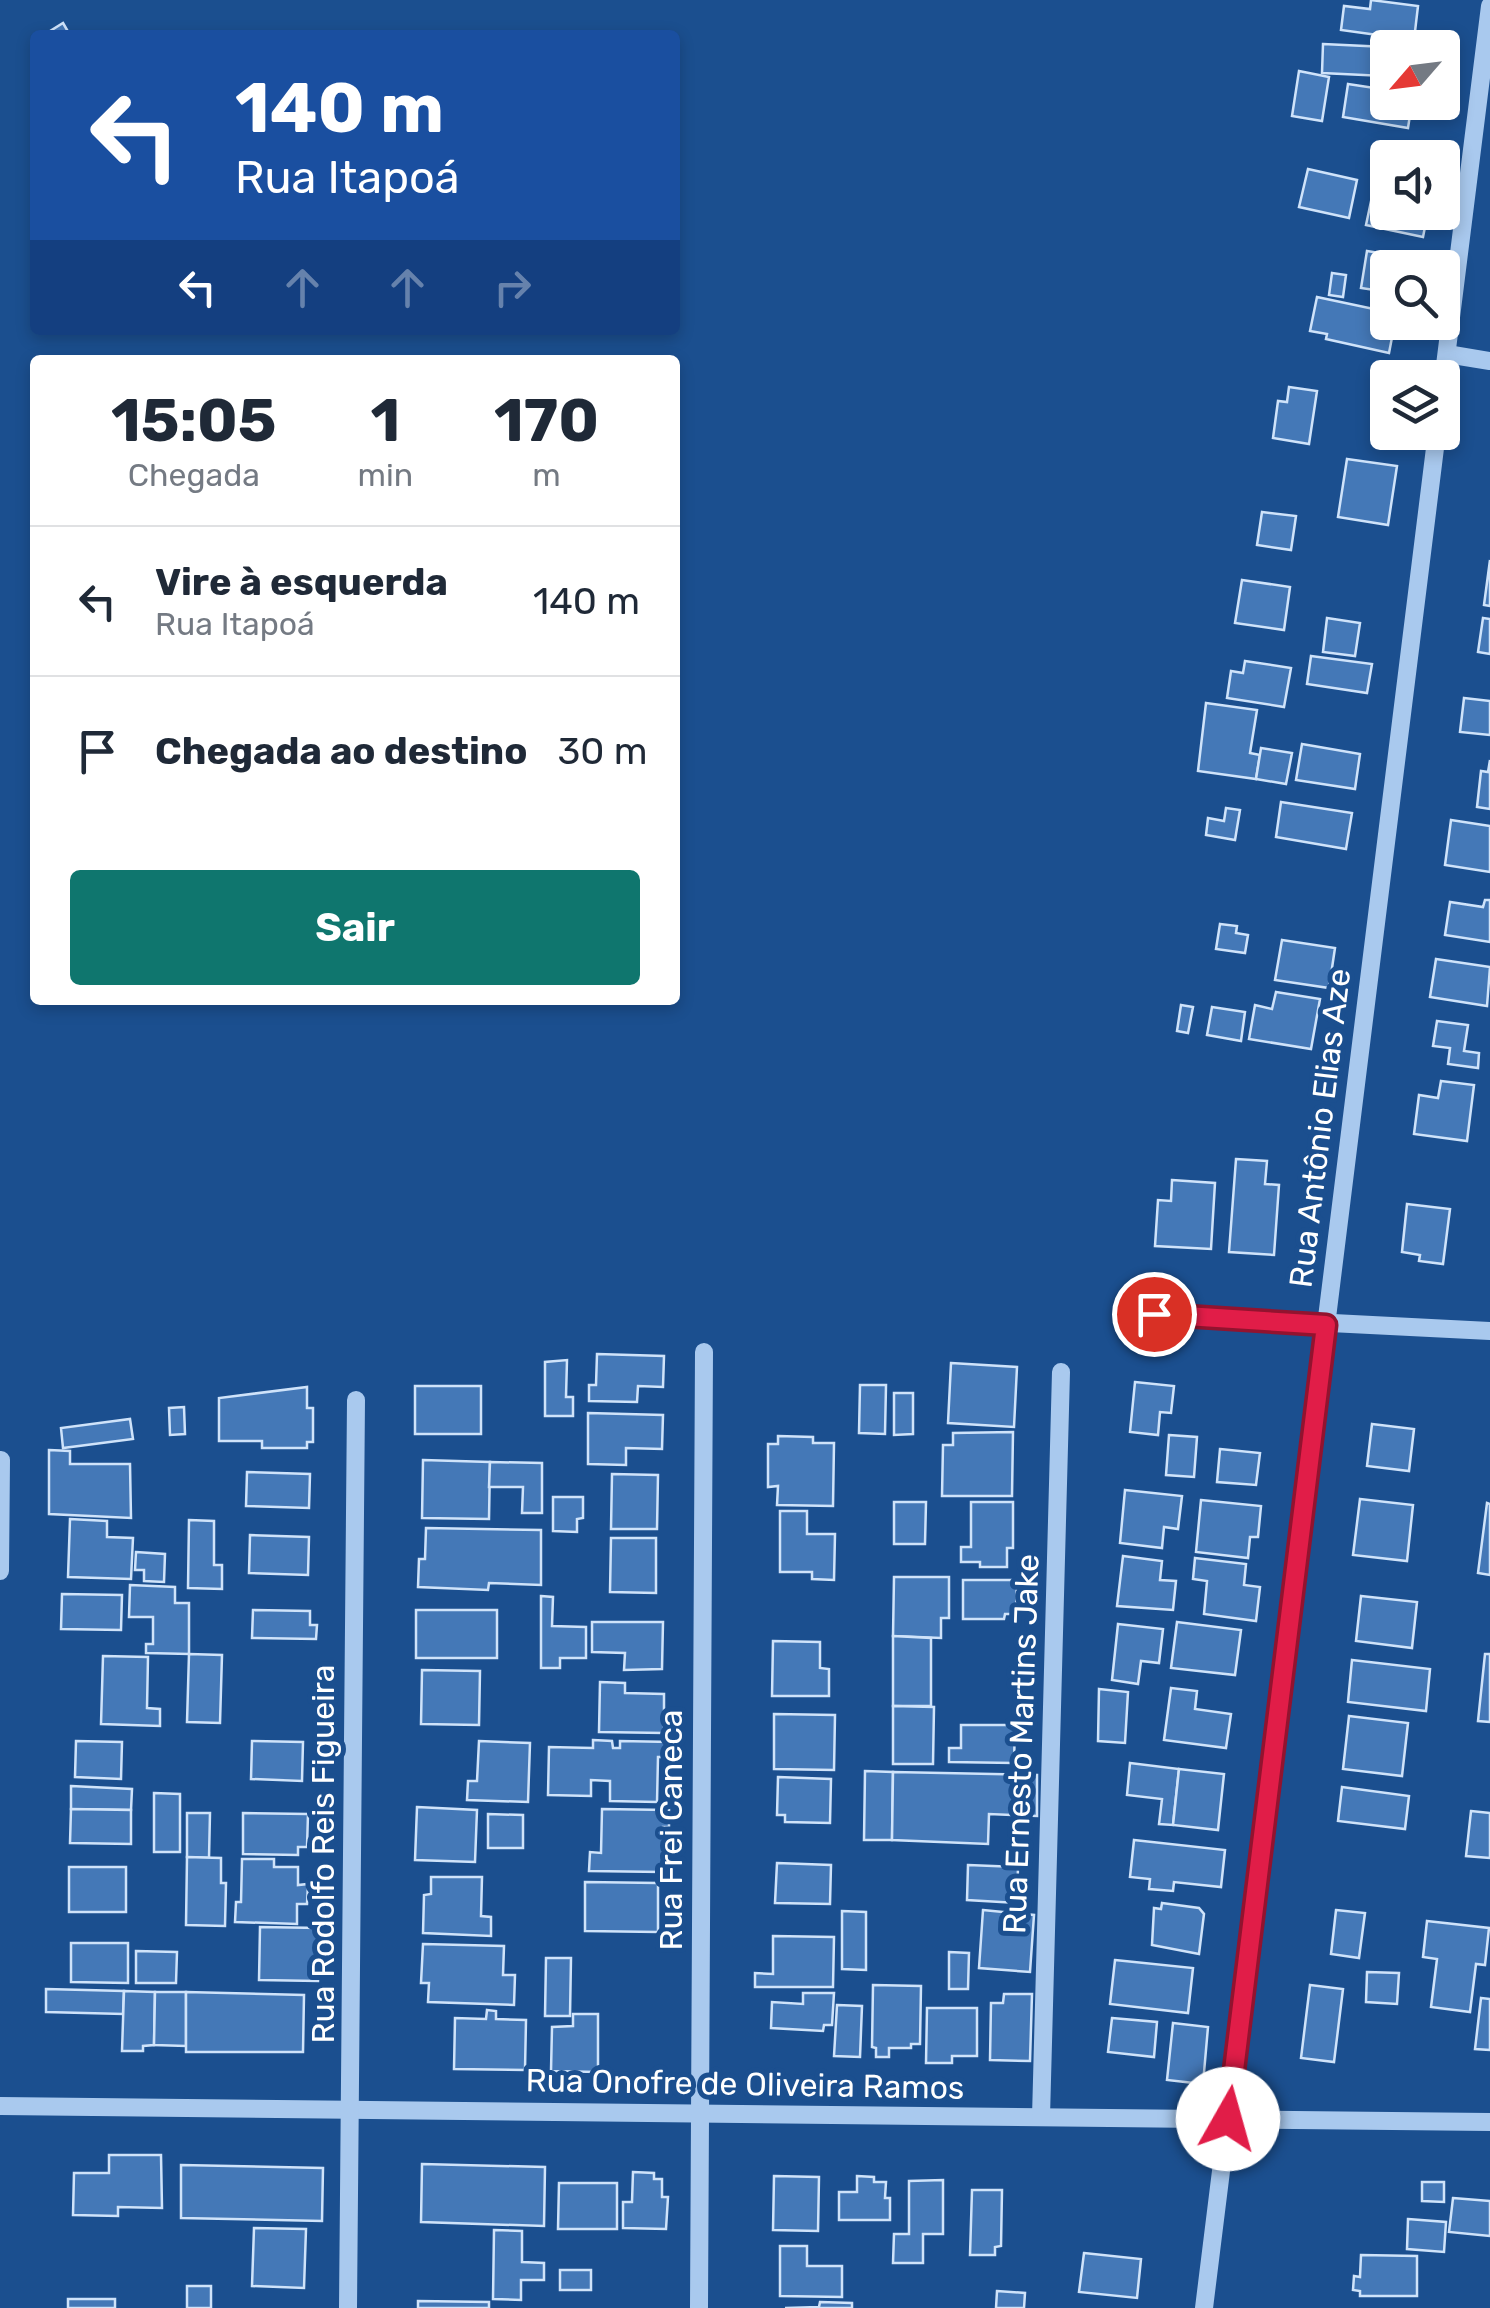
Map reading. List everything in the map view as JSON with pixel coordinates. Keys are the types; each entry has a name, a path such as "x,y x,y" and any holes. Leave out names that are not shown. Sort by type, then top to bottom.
{"street":[{"path":"1446,360 1490,6"},
{"path":"1447,354 1490,360"},
{"name":"Rua Antônio Elias Aze","path":"1204,2308 1435,450"},
{"path":"1154,1314 1490,1331"},
{"name":"Rua Frei Caneca","path":"698,2308 704,1352"},
{"name":"Rua Ernesto Martins Jake","path":"1041,2117 1061,1372"},
{"name":"Rua Rodolfo Reis Figueira","path":"348,2308 356,1400"},
{"path":"0,1570 1,1460"},
{"name":"Rua Onofre de Oliveira Ramos","path":"0,2106 1490,2122"}],"building":[{"path":"1371,0 1418,6 1415,30 1370,30 1370,34 1341,30 1344,6 1370,9"},
{"path":"1323,44 1370,46 1370,75 1322,73"},
{"path":"1299,71 1329,77 1322,121 1292,116"},
{"path":"1348,84 1370,87 1370,120 1409,120 1408,128 1343,117"},
{"path":"1308,169 1357,180 1349,218 1299,207"},
{"path":"1390,230 1424,230 1423,237"},
{"path":"1367,251 1370,251 1370,289 1361,288"},
{"path":"1332,273 1346,275 1343,297 1329,295"},
{"path":"1317,297 1370,308 1370,340 1392,340 1389,353 1326,339 1327,334 1310,331"},
{"path":"1289,387 1317,391 1309,444 1273,438 1278,401 1287,402"},
{"path":"1347,459 1397,466 1388,525 1338,517"},
{"path":"1262,512 1296,516 1291,550 1257,545"},
{"path":"1490,560 1490,606 1484,605"},
{"path":"1242,580 1290,587 1284,630 1235,623"},
{"path":"1327,618 1360,623 1355,656 1323,652"},
{"path":"1483,618 1490,619 1490,654 1478,652"},
{"path":"1311,656 1372,664 1367,693 1307,684"},
{"path":"1245,661 1291,668 1284,707 1227,698 1231,671 1243,673"},
{"path":"1464,698 1490,701 1490,735 1460,732"},
{"path":"1206,703 1257,710 1250,753 1260,755 1256,779 1198,771"},
{"path":"1302,744 1360,754 1355,789 1296,780"},
{"path":"1261,748 1292,753 1286,784 1256,779"},
{"path":"1490,760 1490,809 1477,807 1481,771 1488,772"},
{"path":"1281,802 1352,813 1346,849 1276,837"},
{"path":"1226,808 1240,810 1235,840 1206,835 1208,818 1224,821"},
{"path":"1451,820 1490,826 1490,872 1445,865"},
{"path":"1485,900 1490,900 1490,942 1445,935 1450,902 1483,907"},
{"path":"1220,924 1237,926 1236,933 1248,935 1245,953 1216,949"},
{"path":"1282,940 1335,948 1329,988 1275,980"},
{"path":"1436,959 1490,967 1487,1006 1430,997"},
{"path":"1276,992 1320,999 1311,1049 1249,1039 1255,1005 1272,1009"},
{"path":"1181,1005 1193,1007 1188,1033 1177,1031"},
{"path":"1212,1007 1245,1012 1241,1041 1207,1035"},
{"path":"1437,1021 1468,1025 1464,1051 1479,1053 1478,1068 1448,1064 1450,1048 1433,1046"},
{"path":"1441,1081 1474,1085 1467,1141 1414,1134 1419,1095 1438,1098"},
{"path":"1236,1159 1267,1161 1265,1184 1279,1185 1274,1255 1229,1252"},
{"path":"1172,1180 1215,1183 1211,1249 1155,1246 1158,1200 1171,1201"},
{"path":"1407,1204 1450,1209 1443,1264 1419,1261 1420,1255 1402,1252"},
{"path":"597,1354 664,1356 663,1387 638,1386 637,1402 589,1401 589,1385 596,1385"},
{"path":"567,1360 566,1397 573,1397 573,1416 545,1416 545,1362"},
{"path":"951,1363 1017,1367 1014,1427 948,1423"},
{"path":"1135,1382 1174,1386 1171,1413 1160,1412 1158,1435 1130,1432"},
{"path":"860,1385 886,1385 885,1434 859,1433"},
{"path":"415,1386 481,1386 481,1434 415,1434"},
{"path":"307,1387 307,1408 313,1408 313,1442 307,1442 307,1448 262,1448 262,1441 219,1441 219,1398"},
{"path":"894,1393 913,1393 913,1434 894,1435"},
{"path":"184,1407 185,1434 170,1435 169,1408"},
{"path":"588,1413 663,1415 662,1449 626,1448 626,1465 588,1464"},
{"path":"130,1419 133,1439 63,1448 61,1428"},
{"path":"1372,1424 1414,1429 1409,1471 1367,1466"},
{"path":"1013,1432 1012,1496 942,1496 943,1445 953,1445 953,1433"},
{"path":"1169,1435 1197,1437 1194,1477 1166,1475"},
{"path":"778,1436 813,1437 813,1443 834,1443 833,1506 777,1505 778,1486 768,1487 768,1444 778,1444"},
{"path":"1220,1449 1260,1453 1256,1485 1217,1482"},
{"path":"49,1450 70,1451 70,1464 130,1464 131,1518 49,1514"},
{"path":"423,1460 490,1462 489,1519 422,1518"},
{"path":"490,1462 542,1463 542,1513 522,1513 523,1487 489,1487"},
{"path":"247,1472 310,1474 309,1508 246,1506"},
{"path":"612,1474 658,1475 657,1529 611,1529"},
{"path":"1125,1490 1182,1496 1178,1529 1164,1527 1162,1548 1120,1543"},
{"path":"553,1497 583,1497 583,1518 577,1519 577,1532 553,1531"},
{"path":"1360,1499 1413,1505 1407,1561 1353,1555"},
{"path":"1201,1500 1261,1506 1258,1537 1250,1537 1248,1558 1196,1552"},
{"path":"894,1502 926,1502 925,1544 894,1544"},
{"path":"971,1502 1013,1502 1013,1548 1007,1548 1007,1567 961,1562 961,1547 971,1547"},
{"path":"1487,1503 1490,1504 1490,1575 1478,1573"},
{"path":"780,1511 807,1511 807,1534 835,1534 834,1580 812,1579 812,1572 780,1572"},
{"path":"70,1519 107,1521 107,1537 133,1538 131,1579 68,1577"},
{"path":"189,1520 214,1521 214,1565 222,1565 222,1589 188,1588"},
{"path":"426,1528 541,1530 541,1585 489,1583 488,1590 418,1587 419,1559 425,1559"},
{"path":"250,1535 309,1537 308,1575 249,1573"},
{"path":"611,1538 656,1538 656,1593 610,1592"},
{"path":"136,1552 165,1554 164,1582 144,1581 144,1570 135,1570"},
{"path":"1123,1556 1162,1561 1160,1580 1176,1581 1173,1610 1117,1606"},
{"path":"1195,1558 1246,1564 1244,1585 1260,1587 1256,1621 1204,1614 1207,1581 1193,1579"},
{"path":"894,1577 949,1577 949,1618 941,1618 941,1638 893,1636"},
{"path":"963,1580 1017,1580 1016,1614 1005,1614 1004,1619 963,1619"},
{"path":"130,1585 175,1587 175,1603 189,1603 189,1654 146,1653 146,1644 153,1644 153,1617 129,1617"},
{"path":"62,1594 122,1595 121,1630 61,1629"},
{"path":"541,1596 553,1597 552,1626 586,1627 586,1658 560,1658 560,1668 541,1668"},
{"path":"1361,1596 1417,1602 1412,1648 1356,1641"},
{"path":"253,1610 310,1611 310,1625 317,1625 316,1639 252,1638"},
{"path":"416,1610 497,1610 497,1658 416,1658"},
{"path":"592,1622 663,1622 662,1669 624,1670 625,1653 592,1652"},
{"path":"1177,1622 1241,1630 1235,1675 1171,1668"},
{"path":"1118,1624 1163,1629 1159,1663 1141,1661 1138,1684 1112,1680"},
{"path":"893,1636 931,1638 931,1706 893,1706"},
{"path":"773,1641 820,1642 820,1668 829,1669 829,1696 772,1696"},
{"path":"189,1654 222,1655 220,1723 187,1722"},
{"path":"1485,1654 1490,1654 1490,1722 1478,1721"},
{"path":"103,1656 148,1657 147,1708 160,1709 160,1726 101,1724"},
{"path":"1352,1660 1430,1669 1426,1711 1348,1702"},
{"path":"422,1670 480,1671 479,1725 421,1724"},
{"path":"600,1682 625,1683 625,1693 664,1694 664,1733 599,1732"},
{"path":"1171,1688 1197,1691 1195,1709 1231,1714 1226,1748 1164,1740"},
{"path":"1099,1689 1128,1692 1125,1743 1098,1741"},
{"path":"893,1706 934,1707 933,1764 893,1764"},
{"path":"774,1714 835,1715 834,1770 774,1769"},
{"path":"1349,1716 1408,1723 1402,1776 1343,1769"},
{"path":"961,1725 1015,1725 1014,1763 949,1762 949,1748 961,1748"},
{"path":"593,1740 612,1741 613,1748 620,1748 620,1741 672,1742 672,1757 658,1757 657,1802 610,1801 610,1781 591,1780 591,1796 548,1795 549,1747 593,1748"},
{"path":"76,1741 122,1742 121,1779 75,1777"},
{"path":"252,1741 303,1742 302,1781 251,1779"},
{"path":"479,1741 530,1743 528,1802 467,1800 468,1781 477,1781"},
{"path":"1130,1763 1179,1769 1173,1825 1159,1824 1162,1799 1127,1795"},
{"path":"1179,1769 1224,1774 1218,1830 1173,1825"},
{"path":"865,1771 893,1772 892,1840 864,1840"},
{"path":"893,1772 1037,1775 1037,1816 989,1814 988,1844 892,1840"},
{"path":"778,1777 831,1779 830,1823 785,1822 785,1815 777,1815"},
{"path":"71,1786 132,1789 131,1810 71,1809"},
{"path":"1342,1787 1409,1796 1405,1829 1338,1821"},
{"path":"154,1793 180,1794 180,1852 154,1852"},
{"path":"417,1807 477,1810 475,1862 415,1860"},
{"path":"71,1809 131,1810 131,1844 70,1843"},
{"path":"602,1809 669,1810 669,1827 663,1827 662,1872 589,1871 590,1852 601,1853"},
{"path":"1471,1811 1490,1813 1490,1858 1466,1856"},
{"path":"187,1813 210,1813 209,1858 187,1857"},
{"path":"243,1813 308,1814 307,1847 298,1847 298,1855 243,1854"},
{"path":"488,1814 523,1815 523,1848 488,1848"},
{"path":"1134,1840 1225,1850 1221,1887 1174,1882 1173,1891 1149,1889 1150,1879 1130,1877"},
{"path":"187,1857 221,1858 221,1883 226,1883 225,1926 186,1925"},
{"path":"242,1859 274,1859 274,1867 298,1867 298,1885 308,1884 307,1904 297,1904 297,1924 235,1922 236,1902 241,1902"},
{"path":"777,1863 831,1865 830,1904 775,1903"},
{"path":"968,1865 1018,1867 1017,1903 967,1900"},
{"path":"69,1867 126,1867 126,1912 69,1912"},
{"path":"431,1877 482,1877 481,1916 491,1917 491,1936 423,1933 424,1895 431,1894"},
{"path":"585,1882 658,1883 658,1932 585,1931"},
{"path":"1162,1903 1199,1908 1204,1914 1199,1954 1152,1945 1154,1908 1161,1909"},
{"path":"983,1910 1034,1915 1030,1972 979,1968"},
{"path":"1336,1910 1365,1913 1359,1958 1331,1954"},
{"path":"842,1911 866,1912 866,1970 842,1969"},
{"path":"1427,1921 1489,1928 1485,1965 1476,1964 1470,2012 1431,2007 1437,1959 1423,1957"},
{"path":"260,1927 320,1928 318,1981 259,1980"},
{"path":"773,1936 834,1937 833,1987 755,1987 755,1973 773,1974"},
{"path":"71,1943 128,1943 128,1983 71,1982"},
{"path":"423,1944 504,1946 503,1975 515,1975 514,2005 428,2002 429,1983 421,1983"},
{"path":"136,1951 177,1952 176,1983 136,1983"},
{"path":"949,1952 969,1953 968,1989 949,1989"},
{"path":"546,1958 571,1958 570,2016 545,2016"},
{"path":"1115,1960 1193,1968 1188,2013 1110,2004"},
{"path":"1367,1972 1399,1973 1397,2004 1366,2002"},
{"path":"873,1985 921,1986 920,2044 889,2048 889,2057 876,2057 876,2048 872,2047"},
{"path":"1310,1985 1343,1989 1334,2062 1301,2058"},
{"path":"46,1989 124,1991 123,2014 46,2012"},
{"path":"124,1991 155,1992 154,2045 143,2046 143,2051 122,2051"},
{"path":"155,1992 186,1992 186,2046 154,2045"},
{"path":"186,1992 304,1995 303,2052 186,2052"},
{"path":"803,1993 834,1993 832,2025 824,2025 823,2031 771,2028 772,2002 803,2004"},
{"path":"1004,1994 1032,1994 1030,2061 990,2060 991,2003 1003,2003"},
{"path":"1481,1998 1490,1999 1490,2050 1475,2049"},
{"path":"837,2005 862,2006 860,2057 834,2056"},
{"path":"927,2008 977,2008 977,2056 952,2056 952,2063 926,2063"},
{"path":"487,2010 496,2011 496,2019 526,2020 525,2070 454,2069 455,2018 486,2019"},
{"path":"573,2014 598,2014 598,2072 551,2071 552,2027 573,2026"},
{"path":"1112,2018 1157,2022 1154,2057 1108,2052"},
{"path":"1173,2023 1208,2027 1203,2084 1167,2080"},
{"path":"109,2155 161,2155 162,2208 118,2207 118,2216 73,2215 74,2173 109,2173"},
{"path":"422,2164 545,2167 544,2226 421,2222"},
{"path":"181,2165 323,2168 322,2221 181,2218"},
{"path":"633,2172 654,2173 654,2179 662,2179 662,2197 668,2197 666,2229 623,2228 623,2202 632,2202"},
{"path":"774,2176 819,2177 818,2231 773,2230"},
{"path":"857,2176 886,2182 890,2220 839,2220 839,2192 857,2192"},
{"path":"943,2180 943,2234 923,2234 923,2263 893,2263 894,2234 909,2234 909,2181"},
{"path":"1422,2182 1444,2182 1444,2202 1422,2201"},
{"path":"559,2183 617,2183 617,2229 558,2229"},
{"path":"972,2190 1002,2190 1001,2246 995,2247 995,2255 970,2255"},
{"path":"1453,2198 1490,2201 1490,2236 1449,2232"},
{"path":"1408,2219 1446,2222 1444,2252 1407,2249"},
{"path":"254,2228 306,2229 304,2288 252,2286"},
{"path":"494,2230 522,2231 522,2262 544,2263 544,2280 521,2280 521,2300 493,2299"},
{"path":"780,2246 807,2246 807,2266 842,2266 842,2297 780,2296"},
{"path":"1084,2253 1141,2259 1137,2298 1079,2292"},
{"path":"1361,2255 1417,2256 1417,2296 1360,2296 1360,2291 1353,2290 1354,2276 1360,2277"},
{"path":"560,2270 591,2270 591,2290 560,2290"},
{"path":"187,2286 211,2286 211,2308 187,2308"},
{"path":"997,2291 1025,2293 1024,2308 996,2308"},
{"path":"68,2299 115,2299 115,2308 68,2308"},
{"path":"418,2301 489,2302 489,2308 418,2308"},
{"path":"820,2302 852,2303 852,2308 785,2308 819,2307"}],"route":[{"path":"1154,1314 1326,1325 1228,2119"}]}
